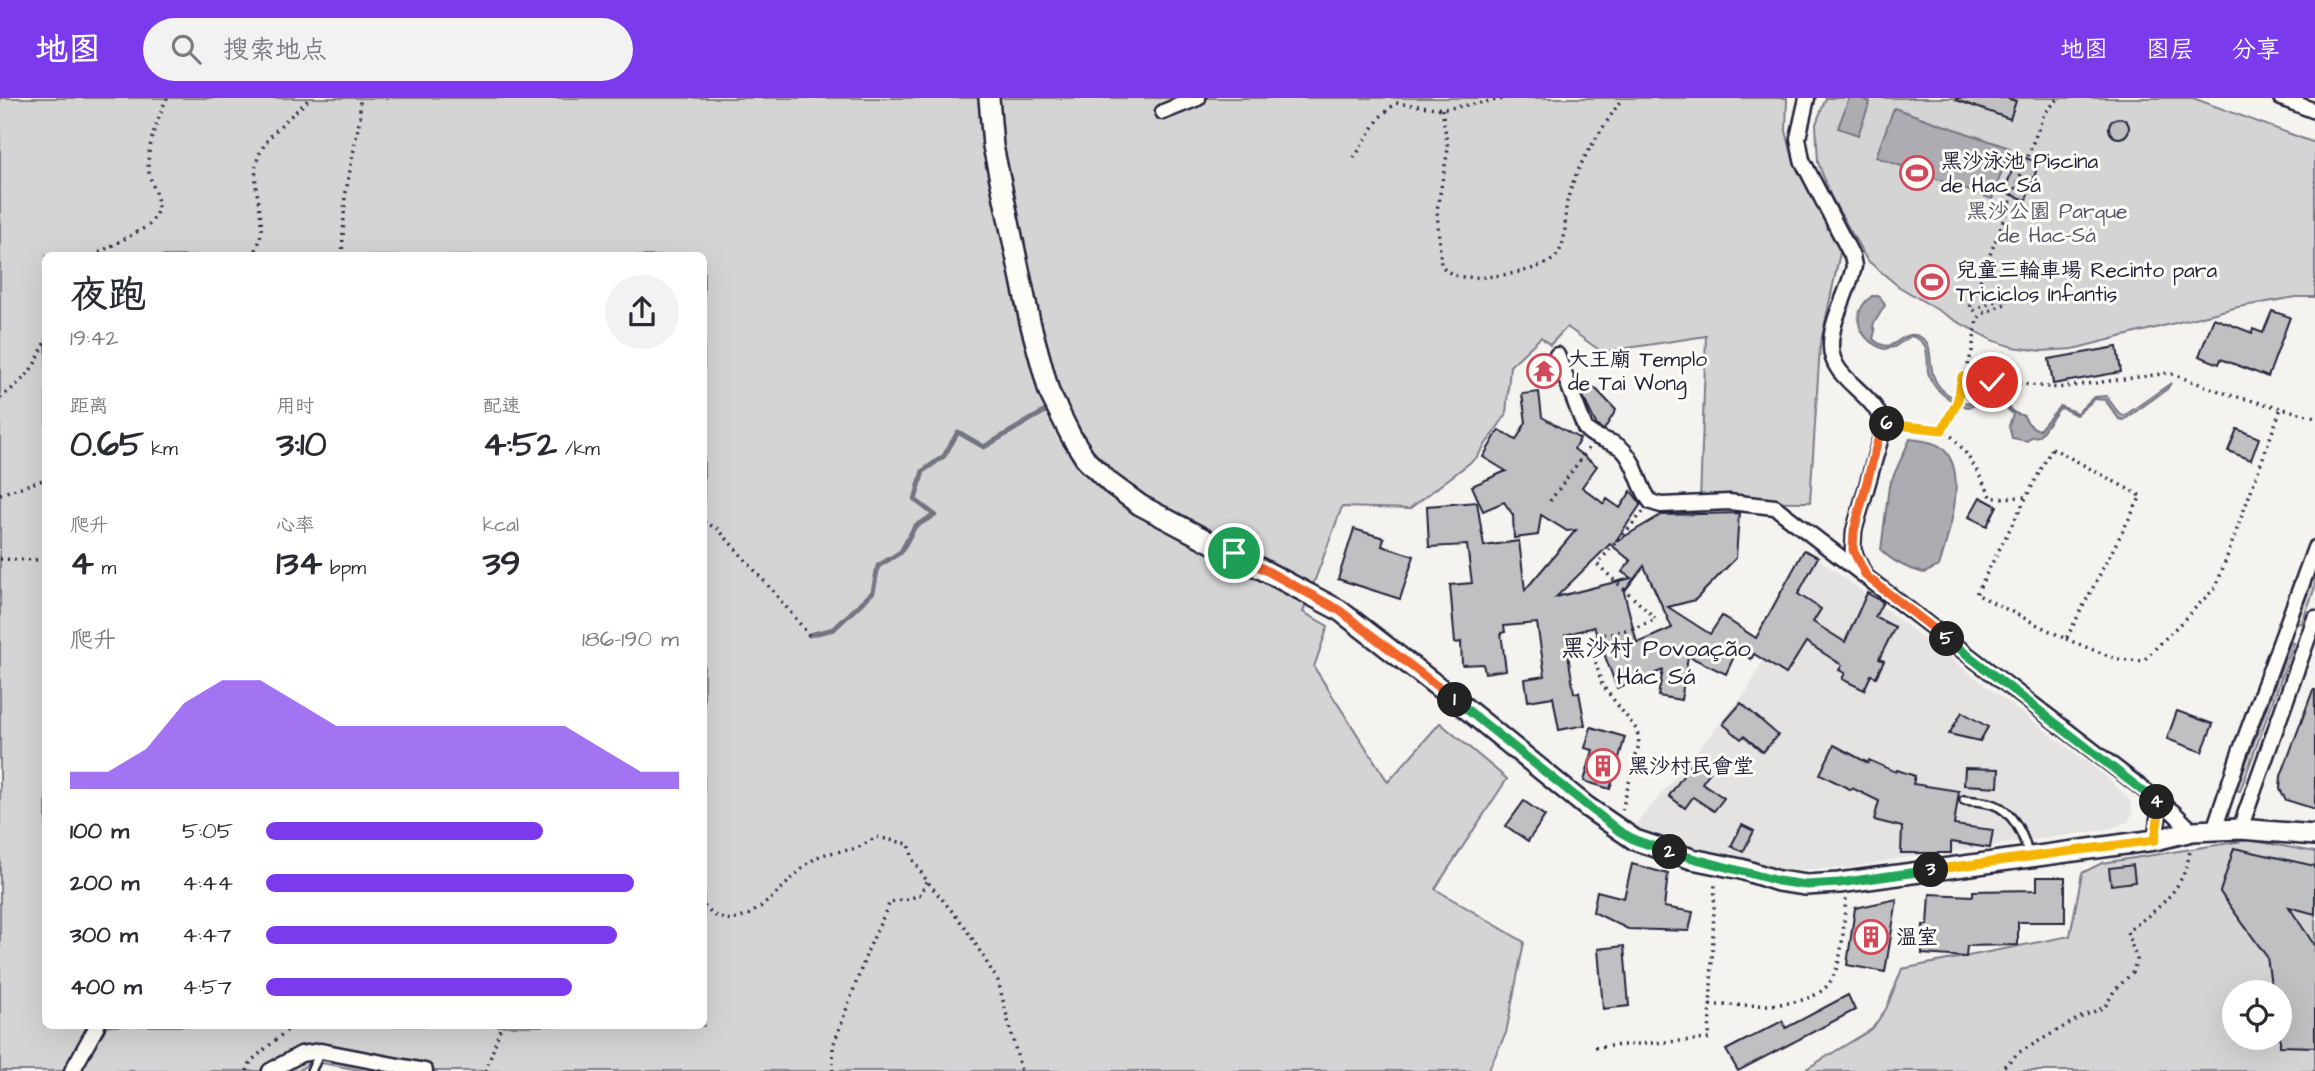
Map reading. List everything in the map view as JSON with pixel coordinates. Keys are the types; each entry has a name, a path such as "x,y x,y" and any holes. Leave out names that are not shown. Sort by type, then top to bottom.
{"main road":[{"path":"989,98 993,146 1042,369 1059,415 1087,461 1110,483 1140,505 1339,610 1619,831 1655,848 1778,881 1797,883 1847,881 2028,858 2155,840 2202,830 2239,829 2315,835"}],"street":[{"path":"1163,111 1198,98"},
{"path":"1807,98 1798,138 1801,160 1852,256 1854,266 1833,329 1833,359 1840,372 1879,413 1882,425 1854,531 1853,550 1866,576"},
{"path":"2281,98 2315,111"},
{"path":"1557,355 1585,428 1596,438 1622,449 1632,462 1641,487 1651,502 1661,505 1749,503 1775,507 2157,800 2202,830 2239,755 2315,548"},
{"path":"2239,829 2311,639 2315,618"},
{"path":"2281,640 2294,637 2311,639"},
{"path":"2155,840 2159,812 2157,800"},
{"path":"72,1071 95,1029"},
{"path":"270,1071 300,1054 321,1051 425,1071"}],"lane":[{"path":"1964,800 1992,804 2009,816 2026,843 2028,858"},
{"path":"311,1071 321,1051"}],"path":[{"path":"100,252 148,226 154,219 159,201 151,184 148,164 151,141 167,98"},
{"path":"256,252 260,245 261,208 255,172 259,156 268,140 310,98"},
{"path":"342,252 345,197 360,117 360,98"},
{"path":"1413,98 1413,104"},
{"path":"1354,158 1372,128 1387,109 1396,103 1442,109 1509,98"},
{"path":"1442,109 1448,149 1437,210 1441,265 1446,271 1462,277 1487,276 1537,267 1555,258 1566,236 1567,199 1572,187 1587,156 1622,98"},
{"path":"1942,430 1957,402 1962,377 1972,351 1978,317 2008,301 2003,298 1974,310 1970,307 2044,114 2059,98"},
{"path":"0,398 22,381 38,361 42,350"},
{"path":"1962,377 2057,388 2169,373 2230,396 2315,417"},
{"path":"2066,639 2141,496 2052,448 1976,594 2066,639 2116,659 2143,661 2216,587 2281,408"},
{"path":"1882,425 1910,425 1942,430 1952,438 1974,466 1992,498 2026,498"},
{"path":"1549,501 1596,438"},
{"path":"0,494 42,479"},
{"path":"1622,813 1639,744 1637,730 1602,685 1589,638 1635,628 1656,619 1597,565 1651,502"},
{"path":"707,524 718,529 809,635"},
{"path":"0,559 35,560 42,557"},
{"path":"1999,1071 2018,1053 2079,1018 2105,1007 2114,991 2132,973 2137,960 2127,932 2177,890 2188,866 2190,849 2202,830"},
{"path":"707,910 713,917 728,922 745,918 817,856 856,848 877,837 909,844 913,860 965,927 998,982 1021,1071"},
{"path":"1595,1046 1709,1039 1716,864"},
{"path":"833,1071 833,1046 868,950 890,901 909,900 921,894 927,881"},
{"path":"1710,1005 1798,1002 1821,992 1831,981 1837,966 1847,881"},
{"path":"247,1071 251,1060 288,1029"},
{"path":"486,1071 500,1029"}],"shaded area":[{"path":"1849,98 1870,102 1858,135 1838,128"},
{"path":"1894,108 2010,148 1992,199 1876,157"},
{"path":"1872,296 1879,296 1885,305 1873,325 1873,339 1887,346 1908,335 1922,338 1927,343 1932,372 1940,388 1966,403 1996,398 2015,413 2024,416 2030,425 2039,430 2060,406 2077,413 2094,397 2106,396 2124,416 2171,383 2167,389 2124,420 2119,419 2105,400 2095,399 2076,415 2059,409 2039,436 2031,437 2027,441 2012,438 2009,426 2013,414 2001,404 1987,402 1968,407 1949,399 1938,390 1930,379 1927,351 1920,340 1911,336 1894,347 1884,349 1868,339 1860,326 1859,318 1860,311"},
{"path":"1910,439 1942,448 1950,458 1955,472 1954,505 1943,554 1939,566 1924,573 1901,564 1881,550 1889,486"},
{"path":"1814,555 2108,778 2130,801 2133,813 2128,822 2105,830 1855,867 1798,870 1763,867 1692,848 1634,826 1748,690"}],"green space":[{"path":"0,98 1787,98 1786,131 1793,159 1841,248 1820,346 1810,502 1700,501 1706,336 1602,352 1567,327 1550,345 1541,337 1510,366 1506,415 1476,458 1409,509 1342,507 1303,612 1328,626 1314,667 1388,782 1440,723 1507,779 1435,889 1524,942 1506,1033 1488,1071 365,1071 311,1061 299,1071 0,1071"},
{"name":"黑沙公園 Parque de Hac-Sá","path":"1826,98 2193,98 2315,143 2315,297 2296,297 2238,307 2073,349 2042,351 2013,347 1992,340 1898,286 1867,260 1831,197 1818,162 1816,124"},
{"path":"2315,573 2315,587 2302,623 2296,624"},
{"path":"2291,642 2294,643 2240,791 2236,790"},
{"path":"2249,840 2315,852 2315,1071 1803,1071 1872,1029 1886,1009 1902,969 2070,936 2082,873 2102,863"}],"building":[{"path":"2006,98 2016,101 2010,119 1956,100"},
{"path":"2115,118 2123,118 2129,128 2123,138 2115,138 2109,132 2109,124"},
{"path":"2018,155 2039,163 2026,200 2004,192"},
{"path":"2272,311 2290,317 2268,377 2221,359 2219,364 2199,356 2214,318 2252,333 2253,329 2263,333"},
{"path":"2117,347 2121,372 2053,384 2049,359"},
{"path":"1548,353 1554,375 1536,380 1528,358"},
{"path":"1595,388 1616,410 1604,430 1597,426 1583,397"},
{"path":"1539,392 1542,417 1580,439 1574,449 1597,466 1582,487 1604,504 1607,499 1620,508 1631,491 1641,504 1615,542 1661,515 1739,513 1736,558 1695,600 1668,607 1710,634 1722,616 1756,638 1804,550 1818,557 1798,594 1821,609 1813,622 1845,642 1867,593 1883,602 1875,617 1895,627 1879,659 1884,661 1876,677 1871,675 1864,690 1842,679 1845,673 1839,670 1842,665 1806,642 1786,674 1754,654 1751,659 1737,650 1726,674 1688,656 1681,700 1658,696 1663,670 1617,688 1594,627 1565,635 1574,693 1579,692 1585,725 1559,730 1553,697 1528,701 1525,679 1545,676 1537,623 1504,626 1505,632 1501,633 1506,670 1485,673 1483,664 1462,665 1461,642 1455,643 1450,585 1472,583 1467,545 1429,547 1427,506 1477,502 1484,546 1519,541 1525,590 1576,530 1567,531 1541,515 1538,535 1514,538 1513,515 1504,502 1483,511 1472,486 1506,471 1483,457 1499,430 1516,440 1526,422 1522,394","holes":["1610,544 1631,561 1622,572 1631,578 1556,597","1644,566 1672,628 1637,643 1624,592"]},
{"path":"2237,429 2259,438 2251,460 2228,451"},
{"path":"1980,497 1997,506 1987,526 1969,517"},
{"path":"1354,529 1384,538 1382,546 1414,556 1400,599 1338,579"},
{"path":"2313,690 2315,809 2286,800 2280,789 2281,776"},
{"path":"1741,703 1778,735 1763,752 1744,736 1741,739 1723,724"},
{"path":"2177,711 2213,724 2202,752 2167,739"},
{"path":"1962,712 1988,727 1980,741 1949,734"},
{"name":"黑沙村民會堂","path":"1591,727 1625,737 1610,789 1584,781 1593,750 1585,748"},
{"path":"1834,745 1868,763 1869,760 1896,772 1897,770 1915,776 1913,784 1959,791 1954,825 1993,830 1990,848 1951,842 1951,853 1901,853 1902,827 1874,820 1879,801 1820,774"},
{"path":"1694,760 1710,772 1702,783 1724,798 1714,811 1693,797 1685,808 1669,796"},
{"path":"1965,768 1999,769 1998,787 1964,785"},
{"path":"1524,801 1545,816 1528,841 1506,826"},
{"path":"1742,825 1754,831 1743,852 1731,846"},
{"path":"2234,848 2315,866 2315,914 2289,907 2315,946 2315,1047 2292,1046 2292,980 2270,980 2267,957 2220,892"},
{"path":"1632,864 1668,874 1664,907 1693,912 1689,931 1628,929 1593,912 1597,891 1624,898"},
{"path":"2133,865 2135,882 2111,885 2109,868"},
{"path":"2037,877 2065,877 2065,922 2018,922 2018,945 1967,946 1966,957 1922,954 1923,925 1928,925 1930,894 1973,896 1973,891 2037,890"},
{"name":"溫室","path":"1897,899 1885,972 1847,965 1855,908"},
{"path":"1624,946 1629,1006 1603,1009 1598,949"},
{"path":"1848,995 1855,1010 1738,1071 1726,1050 1782,1021 1786,1028"}],"waterway":[{"path":"809,635 834,629 873,592 878,566 901,552 915,526 935,515 915,500 923,471 944,456 958,432 984,447 1052,407"}],"place":[{"name":"黑沙泳池 Piscina de Hac Sá","path":"1917,173"},
{"name":"兒童三輪車場 Recinto para Triciclos Infantis","path":"1932,282"},
{"name":"大王廟 Templo de Tai Wong","path":"1544,371"},
{"name":"黑沙村民會堂","path":"1603,766"},
{"name":"溫室","path":"1871,937"}],"district":[{"name":"黑沙村 Povoação Hác Sá","path":"1656,663"}],"route":[{"path":"1234,553 1339,610 1605,821 1635,840 1655,848 1778,881 1806,885 1839,883 2155,840 2159,812 2157,800 1866,576 1853,550 1854,531 1882,425 1910,425 1942,430 1957,403 1962,377 1992,382"}]}
